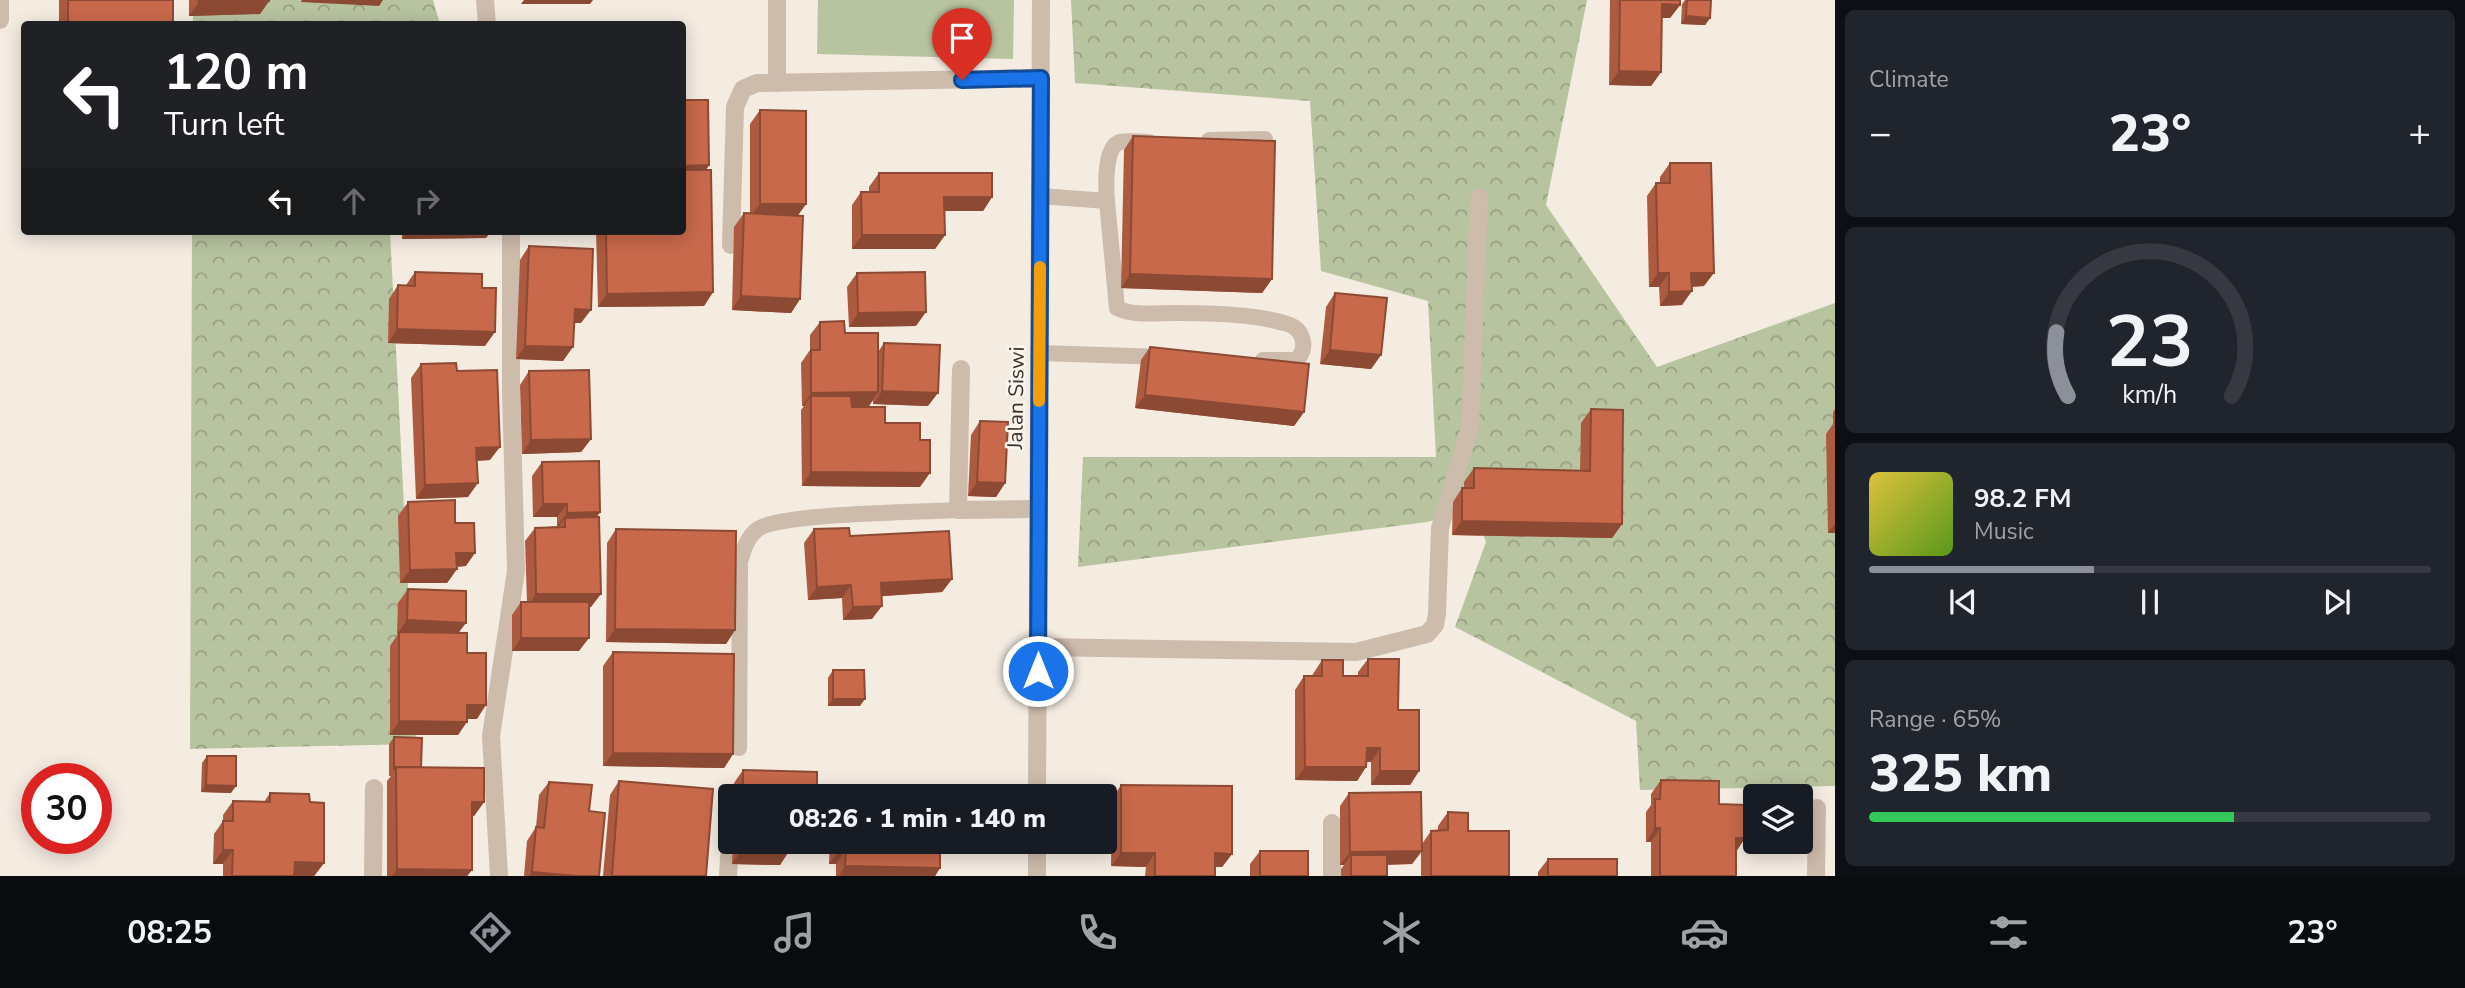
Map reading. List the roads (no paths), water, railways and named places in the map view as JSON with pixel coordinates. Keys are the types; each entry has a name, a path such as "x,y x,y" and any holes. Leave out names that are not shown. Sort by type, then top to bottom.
{"street":[{"path":"0,0 0,20"},
{"path":"485,0 487,21"},
{"path":"777,83 778,0"},
{"name":"Jalan Siswi","path":"1037,784 1041,0"},
{"path":"731,245 735,107 743,89 757,83 1041,78"},
{"path":"1038,647 1356,652 1427,634 1435,625 1437,614 1440,528 1470,427 1479,198"},
{"path":"499,876 491,736 516,571 511,392 511,235"},
{"path":"961,369 958,510 1037,509"},
{"path":"373,876 374,788"},
{"path":"1816,876 1817,808"},
{"path":"1332,823 1332,876"},
{"path":"727,876 729,854"},
{"path":"1037,854 1037,876"}],"lane":[{"path":"1199,140 1265,139"},
{"path":"1159,141 1119,142 1110,153 1106,181 1117,308 1130,312 1197,313 1285,323 1299,332 1304,342 1303,351 1297,360 1252,360"},
{"path":"1040,196 1107,201"},
{"path":"1040,353 1173,358"},
{"path":"739,748 740,562 747,540 759,528 790,519 958,510"}]}
